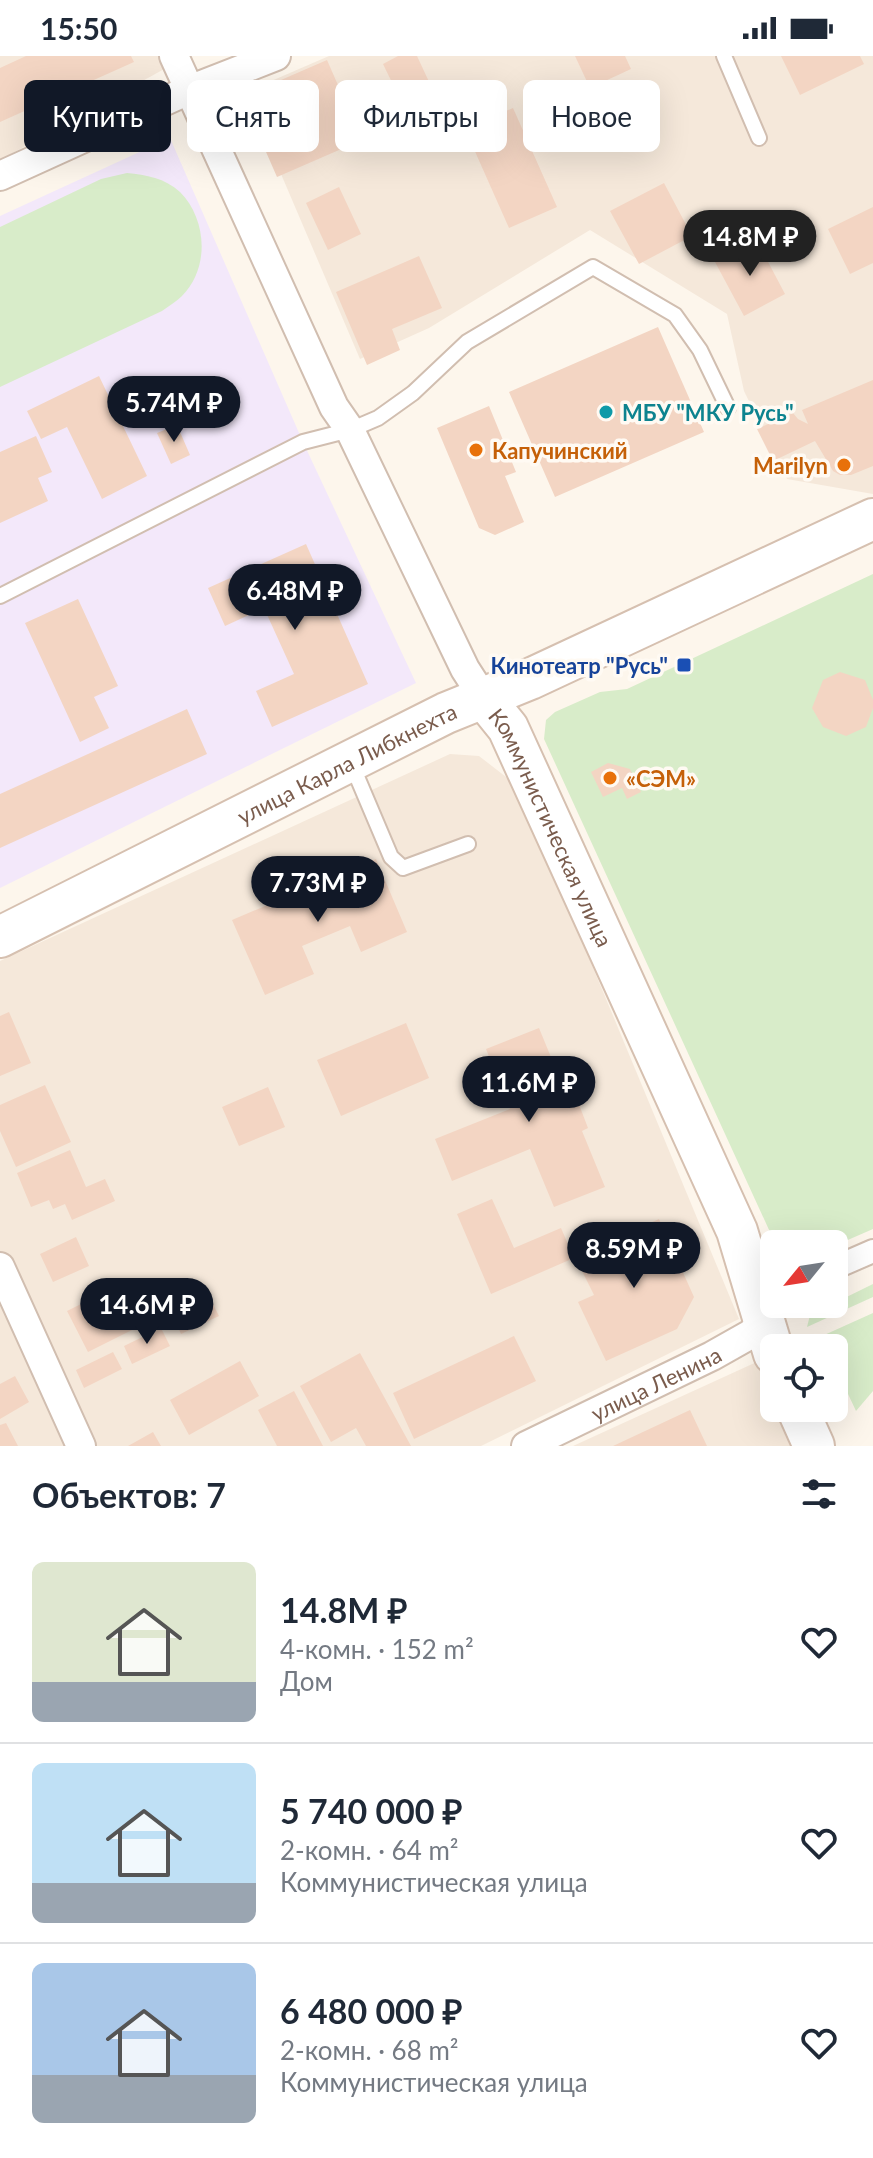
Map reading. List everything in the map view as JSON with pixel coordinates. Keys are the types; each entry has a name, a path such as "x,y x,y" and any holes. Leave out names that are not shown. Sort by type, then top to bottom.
{"main road":[{"name":"улица Карла Либкнехта","path":"0,937 483,697 530,679 873,519"},
{"name":"Коммунистическая улица","path":"483,697 508,728 737,1231 771,1326"},
{"path":"803,1422 814,1446"}],"street":[{"name":"Коммунистическая улица","path":"174,56 187,85"},
{"path":"215,80 276,56"},
{"path":"0,176 187,91"},
{"name":"Коммунистическая улица","path":"217,152 334,407 350,430 465,669 483,697"},
{"path":"848,1262 873,1251"},
{"path":"0,1267 81,1446"},
{"name":"улица Ленина","path":"527,1446 771,1326"}],"lane":[{"path":"724,56 759,138"},
{"path":"0,596 303,442 350,430 378,418 413,393 467,342 593,267 675,315 700,350 728,408"},
{"path":"350,761 391,857 403,868 468,844"}],"shaded area":[{"path":"0,56 160,56 166,68 144,80 24,80 24,147 0,160"},
{"path":"329,56 873,56 873,494 787,479 744,391 727,314 590,230 429,328 360,359 272,152 319,152 319,80 274,80"},
{"path":"171,140 303,442 416,683 0,888 0,216 139,152 171,152"},
{"path":"450,754 479,756 510,780 535,828 739,1319 481,1446 0,1446 0,961"},
{"path":"760,1360 760,1422 789,1422 799,1446 573,1446"}],"green space":[{"path":"127,173 162,180 180,192 189,203 196,216 202,244 201,258 191,285 162,311 0,387 0,227 101,179"},
{"path":"873,574 873,1229 848,1240 848,1230 769,1230 544,739 546,720 555,712 600,692 627,689"},
{"path":"873,1284 873,1297 848,1308 848,1296"},
{"path":"873,1313 873,1391 856,1411 848,1394 848,1334 826,1334"},
{"path":"809,1318 827,1318 807,1327"}],"building":[{"path":"26,56 131,56 134,62 94,80 24,80 24,111 0,122 0,68"},
{"path":"398,56 417,56 428,80 391,80 383,64"},
{"path":"575,56 625,56 631,69 607,80 586,80"},
{"path":"781,56 860,56 864,64 800,95"},
{"path":"327,60 336,80 335,152 277,177 266,152 319,152 319,80 281,80"},
{"path":"513,108 523,130 523,152 533,152 557,207 509,228 475,152 507,152 507,111"},
{"path":"664,183 692,236 639,264 610,211"},
{"path":"339,187 361,234 328,250 306,203"},
{"path":"873,207 873,263 850,274 828,229"},
{"path":"756,239 785,294 744,316 715,262"},
{"path":"419,256 442,308 392,329 400,350 367,365 336,292"},
{"name":"МБУ \"МКУ Русь\"","path":"658,327 704,432 555,497 509,392"},
{"path":"99,376 147,476 102,499 67,427 41,439 27,411"},
{"path":"873,380 873,466 851,475 840,475 833,471 815,441 773,461 757,429 793,413 808,424 802,410"},
{"name":"Капучинский","path":"489,406 516,472 505,476 524,522 495,535 479,528 437,428"},
{"path":"177,425 190,455 171,464 157,433"},
{"path":"36,436 52,472 38,478 48,501 0,523 0,452"},
{"path":"306,544 368,684 272,727 256,691 294,674 264,608 225,626 208,588"},
{"path":"78,599 118,686 94,697 109,728 80,742 25,623"},
{"path":"840,672 865,680 873,700 866,727 846,736 823,727 812,708 823,680"},
{"path":"187,709 207,754 0,848 0,794"},
{"path":"608,763 630,769 641,792 627,799 622,788 603,797 591,772"},
{"path":"376,859 407,932 361,952 350,926 302,946 314,974 265,995 232,920"},
{"path":"9,1012 31,1063 0,1076 0,1016"},
{"path":"406,1023 429,1078 341,1116 317,1060"},
{"path":"539,1028 562,1084 570,1081 588,1128 582,1131 605,1187 554,1207 530,1149 452,1181 435,1139 510,1109 486,1049"},
{"path":"45,1085 71,1142 16,1167 0,1131 0,1105"},
{"path":"268,1087 285,1127 239,1146 222,1107"},
{"path":"70,1150 86,1187 105,1179 115,1201 72,1220 65,1204 53,1209 49,1200 31,1207 17,1173"},
{"path":"492,1199 514,1248 561,1228 574,1258 491,1294 457,1214"},
{"path":"659,1219 694,1297 677,1329 606,1361 578,1302 594,1295 575,1257"},
{"path":"76,1237 89,1266 53,1282 40,1254"},
{"path":"129,1280 150,1321 88,1352 67,1311"},
{"path":"210,1298 219,1316 181,1334 173,1316"},
{"path":"161,1328 170,1346 132,1364 124,1346"},
{"path":"514,1336 536,1381 414,1439 393,1393"},
{"path":"113,1352 122,1369 84,1388 76,1370"},
{"path":"360,1353 411,1446 366,1446 356,1428 331,1442 300,1386"},
{"path":"240,1361 259,1396 189,1435 170,1400"},
{"path":"15,1376 29,1402 0,1419 0,1384"},
{"path":"294,1391 323,1446 277,1446 258,1410"},
{"path":"690,1410 707,1446 613,1446"},
{"path":"6,1423 18,1446 0,1446 0,1425"},
{"path":"153,1432 161,1446 128,1446"}],"place":[{"name":"МБУ \"МКУ Русь\"","path":"606,412"},
{"name":"Капучинский","path":"476,450"},
{"name":"Marilyn","path":"844,465"},
{"name":"Кинотеатр \"Русь\"","path":"684,665"},
{"name":"«СЭМ»","path":"610,778"}]}
